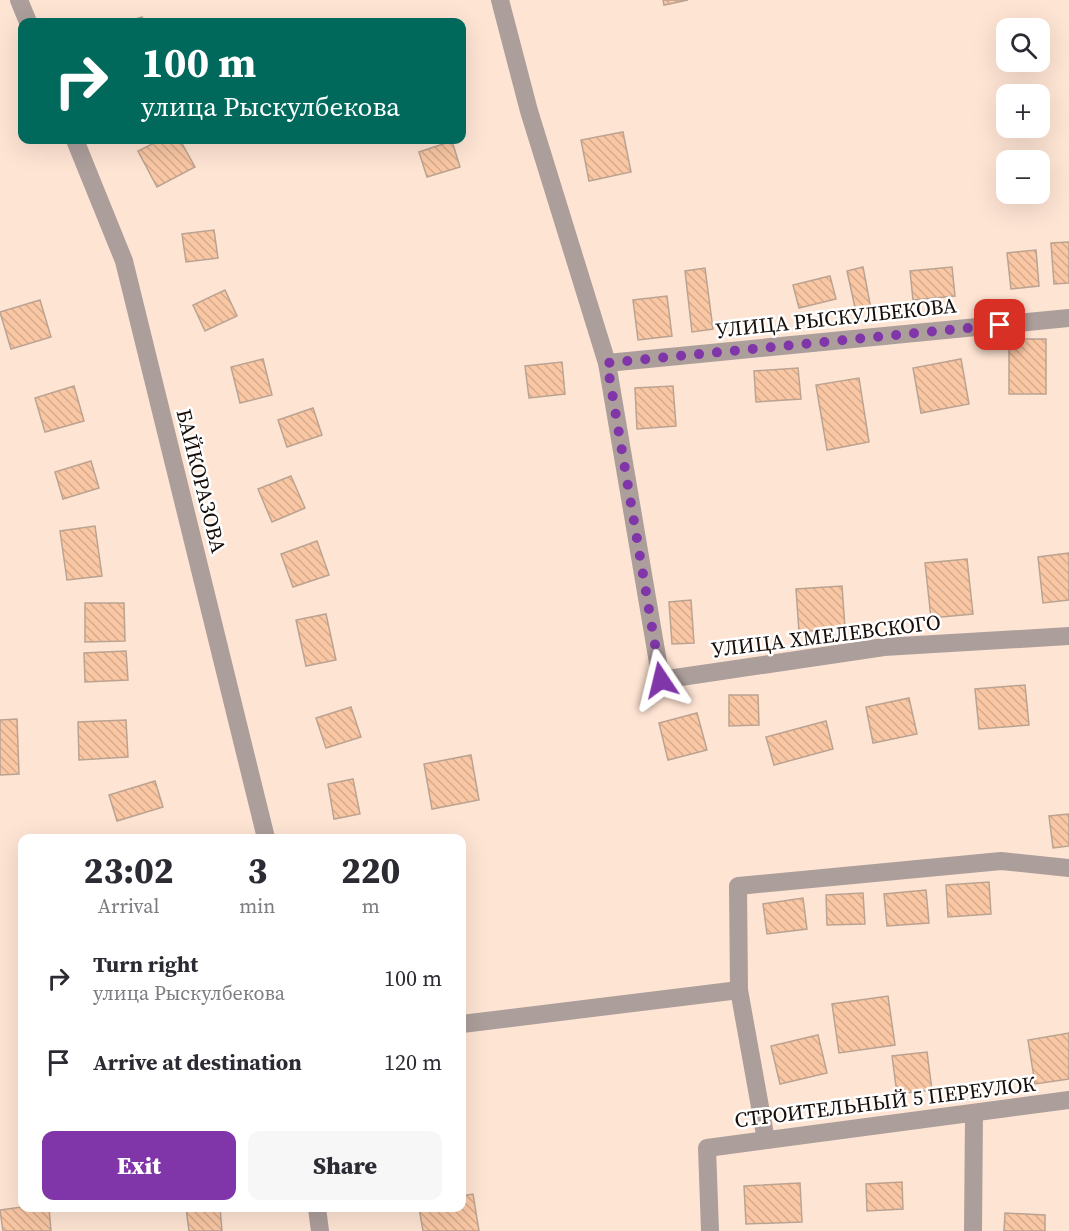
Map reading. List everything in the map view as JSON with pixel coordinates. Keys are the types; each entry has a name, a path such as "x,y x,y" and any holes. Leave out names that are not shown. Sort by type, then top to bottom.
{"street":[{"path":"19,0 26,18"},
{"path":"500,0 529,111 607,363"},
{"name":"БАЙКОРАЗОВА","path":"77,144 124,261 265,834"},
{"name":"УЛИЦА РЫСКУЛБЕКОВА","path":"607,363 1069,318"},
{"name":"УЛИЦА ХМЕЛЕВСКОГО","path":"607,363 661,680 884,647 1069,636"},
{"path":"766,1140 739,990 738,886 1001,861 1069,868"},
{"path":"466,1024 739,990"},
{"name":"СТРОИТЕЛЬНЫЙ 5 ПЕРЕУЛОК","path":"710,1231 707,1148 1069,1101"},
{"path":"973,1231 974,1113"},
{"path":"318,1212 320,1231"}],"building":[{"path":"663,0 688,0 664,5"},
{"path":"623,132 631,172 589,181 581,140"},
{"path":"152,144 182,144 195,167 157,187 138,151"},
{"path":"443,144 453,144 460,167 427,177 419,152"},
{"path":"214,230 218,258 186,262 182,234"},
{"path":"1069,242 1069,283 1054,284 1051,243"},
{"path":"1036,250 1039,286 1011,289 1007,253"},
{"path":"863,267 871,309 856,312 847,271"},
{"path":"952,267 955,296 913,300 910,271"},
{"path":"705,268 713,329 692,332 685,271"},
{"path":"830,276 836,299 799,308 793,285"},
{"path":"225,290 237,316 205,331 193,305"},
{"path":"667,296 672,336 638,340 633,300"},
{"path":"40,300 51,337 11,349 0,312"},
{"path":"1009,339 1046,339 1046,394 1009,394"},
{"path":"263,359 272,395 240,403 231,367"},
{"path":"961,359 969,404 921,413 913,368"},
{"path":"562,362 565,394 529,398 525,366"},
{"path":"798,368 801,399 756,402 754,371"},
{"path":"859,378 869,442 827,450 816,385"},
{"path":"74,386 84,421 45,432 35,398"},
{"path":"673,386 676,426 637,429 635,388"},
{"path":"313,408 322,435 287,447 278,420"},
{"path":"91,461 99,488 63,499 55,472"},
{"path":"291,476 305,508 272,522 258,489"},
{"path":"95,526 102,576 67,580 60,531"},
{"path":"317,541 329,575 293,587 281,554"},
{"path":"1069,553 1069,600 1043,603 1038,557"},
{"path":"967,559 973,614 931,618 925,563"},
{"path":"842,586 845,628 799,632 796,589"},
{"path":"691,600 694,643 672,644 669,602"},
{"path":"85,603 124,603 125,641 85,642"},
{"path":"326,614 336,660 306,666 296,620"},
{"path":"126,651 128,680 85,682 84,653"},
{"path":"1025,685 1029,725 979,729 975,689"},
{"path":"729,695 758,695 759,725 729,726"},
{"path":"909,698 917,734 873,743 866,707"},
{"path":"351,707 361,737 326,748 316,718"},
{"path":"697,713 707,750 668,760 659,723"},
{"path":"17,719 19,774 0,775 0,720"},
{"path":"126,720 128,757 79,760 78,722"},
{"path":"826,721 833,749 774,765 766,737"},
{"path":"471,755 479,800 432,809 424,764"},
{"path":"353,779 360,814 334,819 328,784"},
{"path":"155,781 163,807 117,821 109,795"},
{"path":"1069,814 1069,846 1053,848 1049,816"},
{"path":"989,882 991,914 948,917 946,885"},
{"path":"926,890 929,923 887,926 884,894"},
{"path":"863,893 865,924 827,925 826,895"},
{"path":"803,898 807,929 767,934 763,904"},
{"path":"888,996 895,1045 839,1053 832,1004"},
{"path":"1069,1033 1069,1079 1035,1084 1028,1040"},
{"path":"818,1035 827,1073 780,1084 771,1046"},
{"path":"927,1052 932,1090 897,1094 892,1056"},
{"path":"902,1182 903,1209 867,1211 866,1184"},
{"path":"800,1183 802,1222 746,1224 744,1186"},
{"path":"473,1194 479,1231 423,1231 420,1212 466,1212 466,1195"},
{"path":"18,1208 18,1212 49,1212 51,1231 3,1231 0,1210"},
{"path":"187,1212 220,1212 222,1231 189,1231"},
{"path":"1005,1213 1045,1215 1045,1231 1004,1231"}],"route":[{"path":"661,680 607,363 1000,325"}]}
